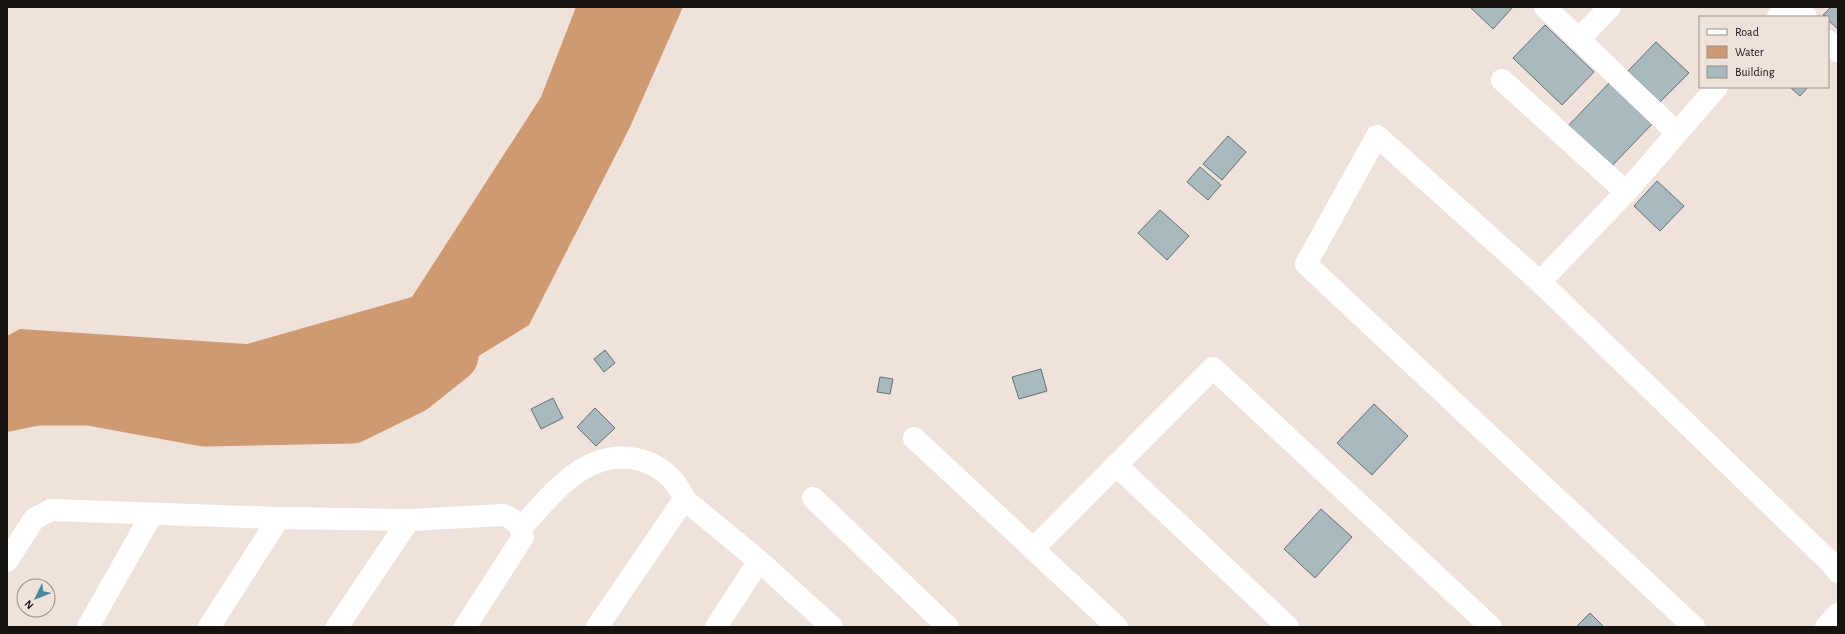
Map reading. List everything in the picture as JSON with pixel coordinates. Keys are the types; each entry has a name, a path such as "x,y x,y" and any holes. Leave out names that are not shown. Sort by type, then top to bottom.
{"street":[{"path":"1545,7 1677,133"},
{"path":"1579,39 1610,7"},
{"path":"1779,16 1788,7"},
{"path":"1797,7 1805,16"},
{"path":"1829,42 1838,51"},
{"path":"1502,80 1626,192"},
{"path":"1540,282 1626,192 1716,88"},
{"path":"1694,627 1306,264 1377,136 1540,282 1832,564 1838,572"},
{"path":"1033,549 1212,368 1491,627"},
{"path":"914,438 1117,627"},
{"path":"521,528 575,474 592,463 608,458 619,457 636,459 649,463 660,469 676,483 681,490 686,503"},
{"path":"1116,465 1288,627"},
{"path":"813,498 948,627"},
{"path":"597,627 681,504 686,503 690,504 759,561 832,627"},
{"path":"7,561 34,519 51,510 279,518 409,520 504,515 513,520 521,528 523,537 465,627"},
{"path":"88,627 152,514"},
{"path":"209,627 279,518"},
{"path":"337,627 409,520"},
{"path":"716,627 759,561"},
{"path":"1826,627 1838,614"}],"water":[{"path":"576,7 683,7 630,127 529,325 415,395 7,428 7,336 20,329 247,344 412,297 541,97"}],"building":[{"path":"1470,7 1513,7 1493,29"},
{"path":"1831,7 1838,7 1838,29 1829,21 1829,16 1823,15"},
{"path":"1545,25 1594,72 1562,105 1513,58"},
{"path":"1656,42 1689,73 1660,102 1628,71"},
{"path":"1612,80 1654,122 1609,169 1566,128"},
{"path":"1791,88 1807,88 1800,96"},
{"path":"1228,136 1246,152 1222,180 1203,164"},
{"path":"1200,167 1221,185 1208,200 1187,182"},
{"path":"1657,181 1684,206 1660,231 1634,206"},
{"path":"1160,210 1189,236 1167,260 1138,233"},
{"path":"605,350 615,363 604,372 594,359"},
{"path":"1041,369 1047,391 1019,399 1012,377"},
{"path":"880,377 893,379 890,394 877,392"},
{"path":"553,398 563,418 541,429 531,409"},
{"path":"1374,404 1408,436 1372,475 1337,443"},
{"path":"595,408 615,428 596,446 577,427"},
{"path":"1321,509 1352,537 1315,578 1284,549"},
{"path":"1590,613 1604,627 1576,627"}],"waterway":[{"path":"7,406 36,400 89,400 204,421 352,418 413,388 453,356"}]}
